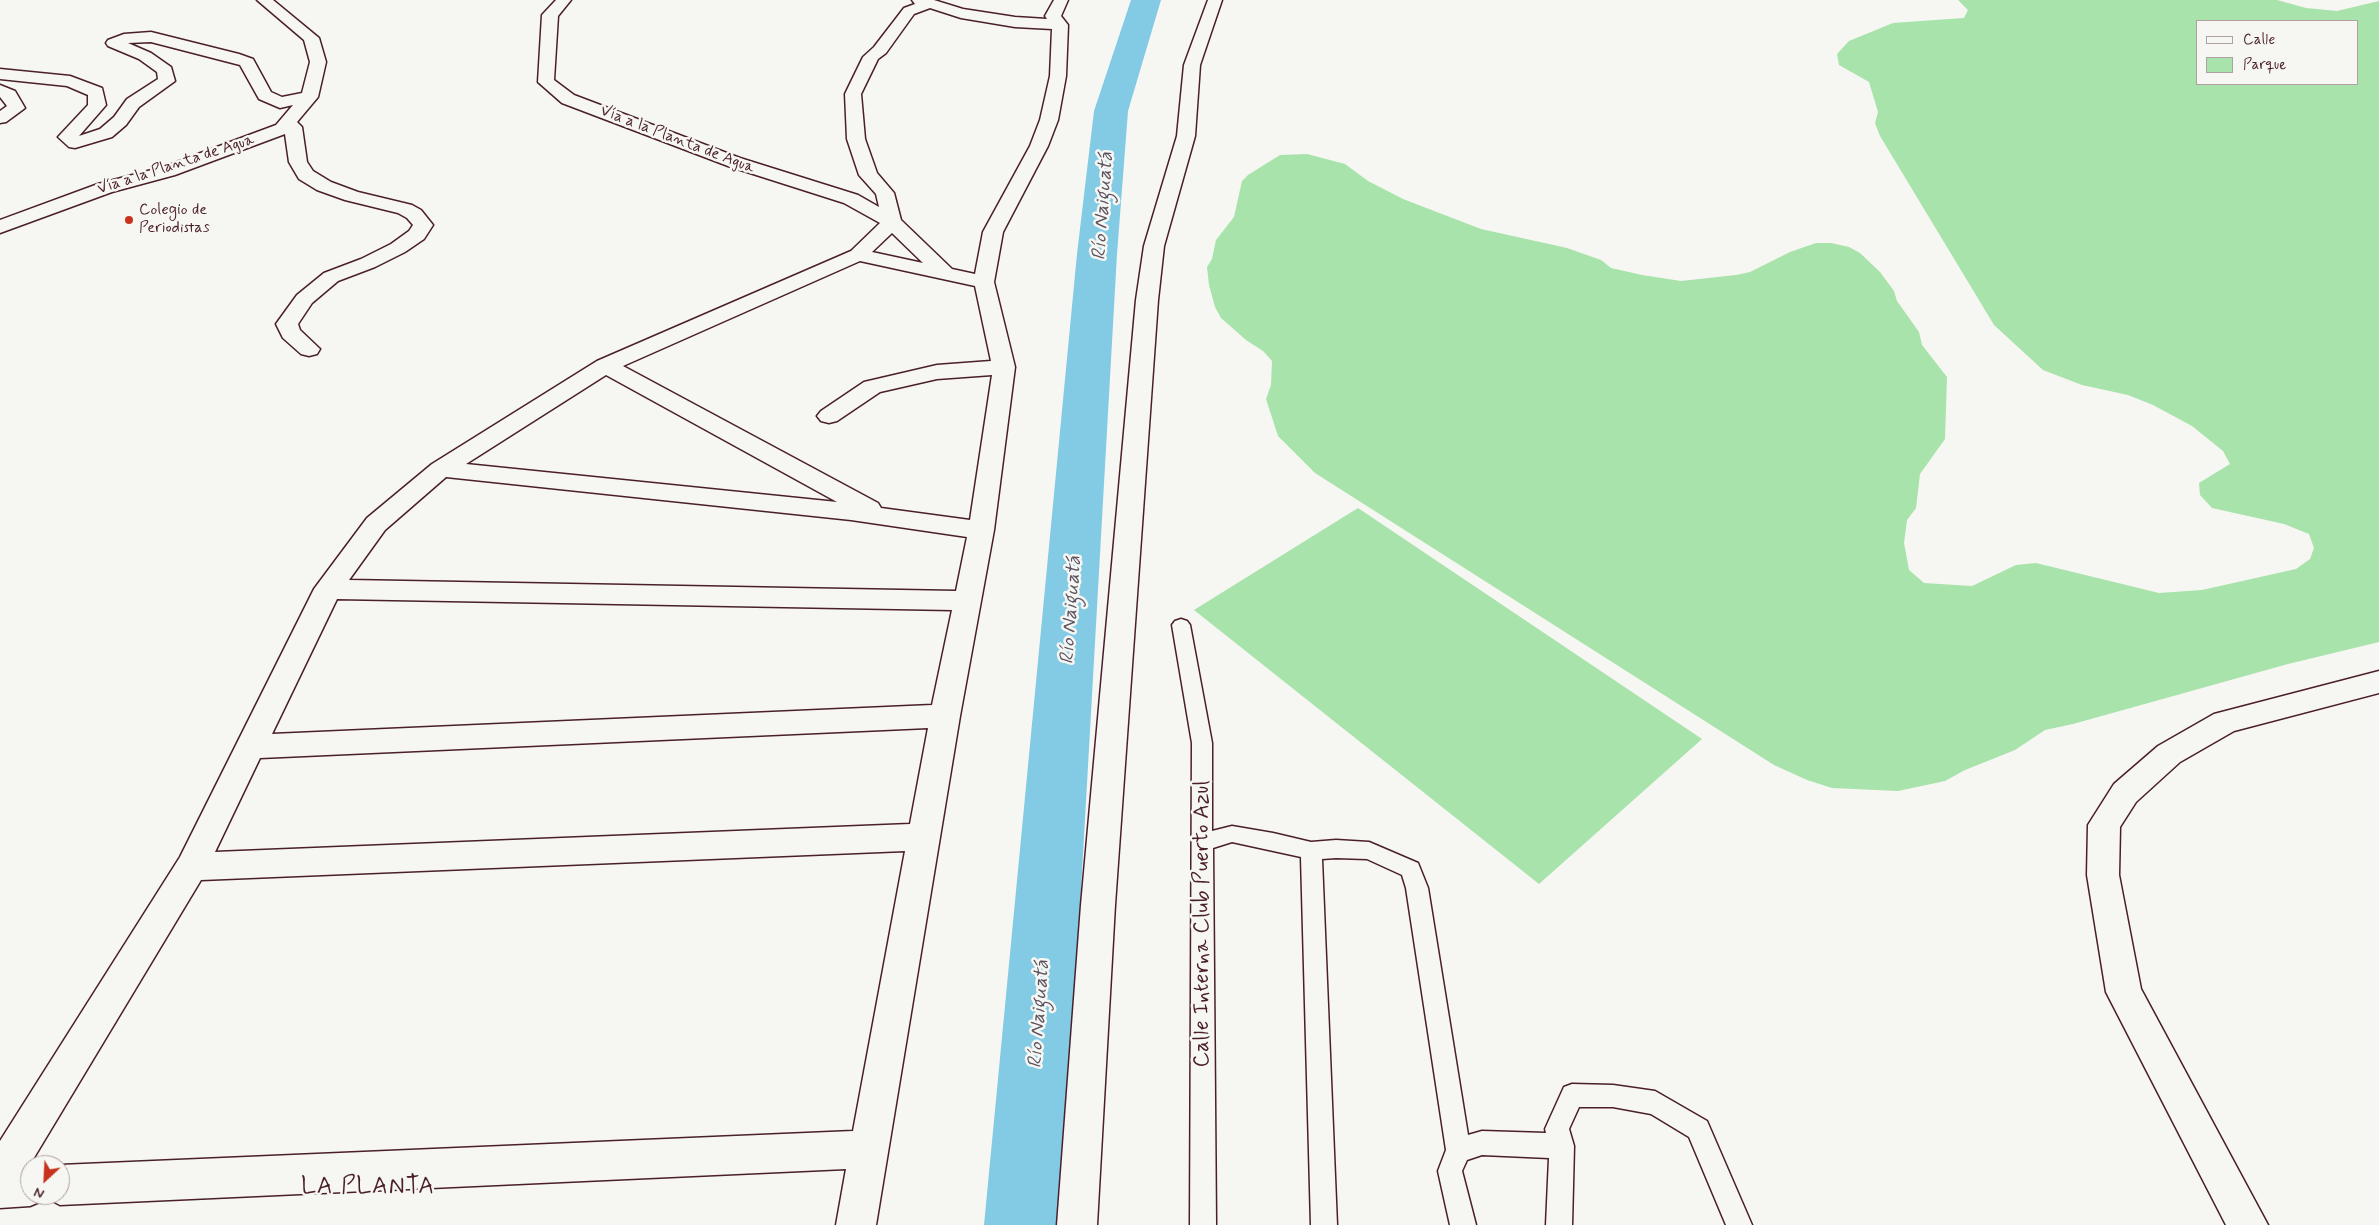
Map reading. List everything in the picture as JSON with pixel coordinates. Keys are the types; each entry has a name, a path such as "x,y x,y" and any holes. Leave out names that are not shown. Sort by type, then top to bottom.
{"street":[{"name":"Vía a la Planta de Agua","path":"0,227 105,188 169,171 282,129 310,97 318,62 312,38 264,0"},
{"name":"Vía a la Planta de Agua","path":"564,0 550,15 546,82 568,99 734,162 851,199 892,222"},
{"path":"1060,25 1055,22 1054,16 1061,0"},
{"path":"1077,1225 1098,905 1147,300 1154,246 1186,136 1192,65 1215,0"},
{"path":"944,272 892,222 885,193 868,175 856,139 853,94 871,56 880,50 909,11 924,2 979,16 1015,22 1060,25"},
{"path":"856,1225 945,716 981,530 1004,367 984,282 993,232 1024,177 1049,120 1058,76 1060,25"},
{"path":"0,74 70,81 96,92 97,105 81,125 67,137 76,143 106,133 120,121 133,103 167,81 165,70 145,56 121,48 114,43 124,38 151,37 233,57 247,62 251,72 266,95 280,103 310,97"},
{"path":"0,90 10,95 16,108 0,118"},
{"path":"287,123 293,127 298,162 306,175 324,186 352,196 405,209 414,214 423,225 417,235 398,248 368,263 330,277 304,298 288,324 291,333 309,349"},
{"path":"0,1177 192,867 328,589 376,524 441,469 605,366 858,255 892,222"},
{"path":"858,255 984,282"},
{"path":"605,366 883,516"},
{"path":"829,416 872,388 937,372 1004,367"},
{"path":"441,469 883,516 981,530"},
{"path":"328,589 967,600"},
{"path":"2248,1225 2124,992 2103,875 2104,825 2125,793 2169,754 2225,722 2379,682"},
{"path":"250,747 945,716"},
{"path":"192,867 925,837"},
{"path":"70,1185 870,1149"},
{"path":"0,1188 20,1187"}],"lane":[{"name":"Calle Interna Club Puerto Azul","path":"1181,624 1202,743 1203,1225"},
{"path":"1202,842 1232,834 1273,841 1310,852 1336,849 1369,852 1411,869 1417,888 1458,1150 1450,1172 1463,1225"},
{"path":"1310,852 1324,1225"},
{"path":"1559,1225 1562,1146 1557,1129 1572,1095 1613,1096 1655,1103 1698,1129 1739,1225"},
{"path":"1458,1150 1482,1143 1562,1146"}],"green space":[{"path":"1958,0 2277,0 2306,8 2337,11 2379,1 2379,642 2288,664 2073,724 2045,730 2015,750 1965,770 1945,781 1898,791 1832,788 1807,780 1774,765 1315,473 1278,436 1266,399 1271,385 1272,361 1263,351 1246,340 1221,318 1215,307 1209,285 1207,267 1212,259 1216,240 1234,217 1242,181 1248,175 1280,155 1307,154 1345,164 1368,181 1403,199 1481,229 1567,248 1601,260 1611,268 1642,275 1681,281 1736,275 1750,272 1790,252 1816,243 1831,243 1849,247 1860,253 1880,272 1894,291 1897,301 1919,332 1922,345 1947,377 1945,439 1920,474 1916,508 1907,520 1904,543 1909,570 1924,583 1972,586 2016,565 2036,563 2159,593 2202,590 2296,569 2310,559 2314,548 2309,534 2284,524 2212,508 2200,495 2199,483 2230,464 2223,451 2192,426 2153,405 2128,395 2082,385 2043,370 1994,325 1880,136 1875,123 1878,112 1869,82 1839,65 1837,54 1849,41 1893,23 1964,18 1968,10"},
{"path":"1358,508 1702,739 1539,884 1194,610"}],"waterway":[{"name":"Río Naiguatá","path":"1023,1225 1097,254 1111,111 1146,0"}],"place":[{"name":"Colegio de Periodistas","path":"129,220"}],"district":[{"name":"LA PLANTA","path":"368,1188"}]}
